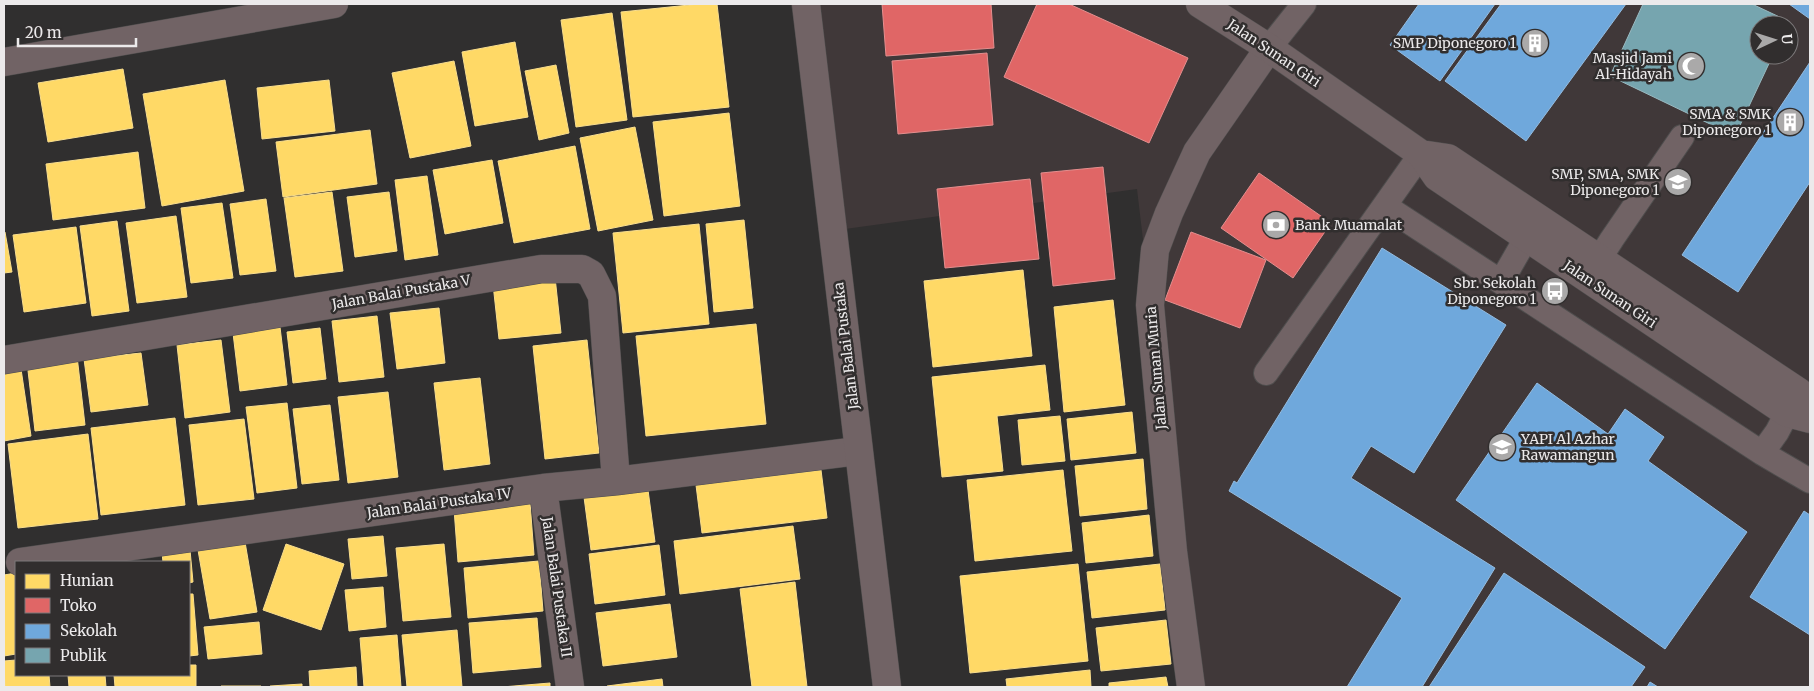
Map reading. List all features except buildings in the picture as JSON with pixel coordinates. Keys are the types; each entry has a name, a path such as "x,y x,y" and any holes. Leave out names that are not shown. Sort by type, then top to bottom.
{"street":[{"path":"4,62 334,4"},
{"name":"Jalan Balai Pustaka","path":"806,4 887,687"},
{"name":"Jalan Sunan Giri","path":"1200,4 1268,48 1421,154 1437,177 1532,227 1803,414"},
{"name":"Jalan Sunan Muria","path":"1191,687 1173,551 1150,305 1156,250 1168,213 1197,152 1268,48"},
{"name":"Jalan Balai Pustaka V","path":"4,360 541,269 582,269 591,274 602,296 616,481"},
{"name":"Jalan Balai Pustaka IV","path":"25,561 543,488 616,481 858,451"},
{"name":"Jalan Balai Pustaka II","path":"543,488 570,687"}],"lane":[{"path":"1268,48 1304,4"},
{"path":"1592,269 1682,137"},
{"path":"1266,373 1421,154"},
{"path":"1385,206 1762,453 1810,481"},
{"path":"1501,282 1532,227"},
{"path":"1762,453 1777,432 1803,414"}],"shaded area":[{"path":"791,4 1810,4 1810,687 1196,687 1137,189 823,232"}],"place":[{"name":"SMP Diponegoro 1","path":"1535,43"},
{"name":"Masjid Jami Al-Hidayah","path":"1691,66"},
{"name":"SMA & SMK Diponegoro 1","path":"1790,122"},
{"name":"SMP, SMA, SMK Diponegoro 1","path":"1678,182"},
{"name":"Bank Muamalat","path":"1276,225"},
{"name":"Sbr. Sekolah Diponegoro 1","path":"1555,291"},
{"name":"YAPI Al Azhar Rawamangun","path":"1502,447"}]}
